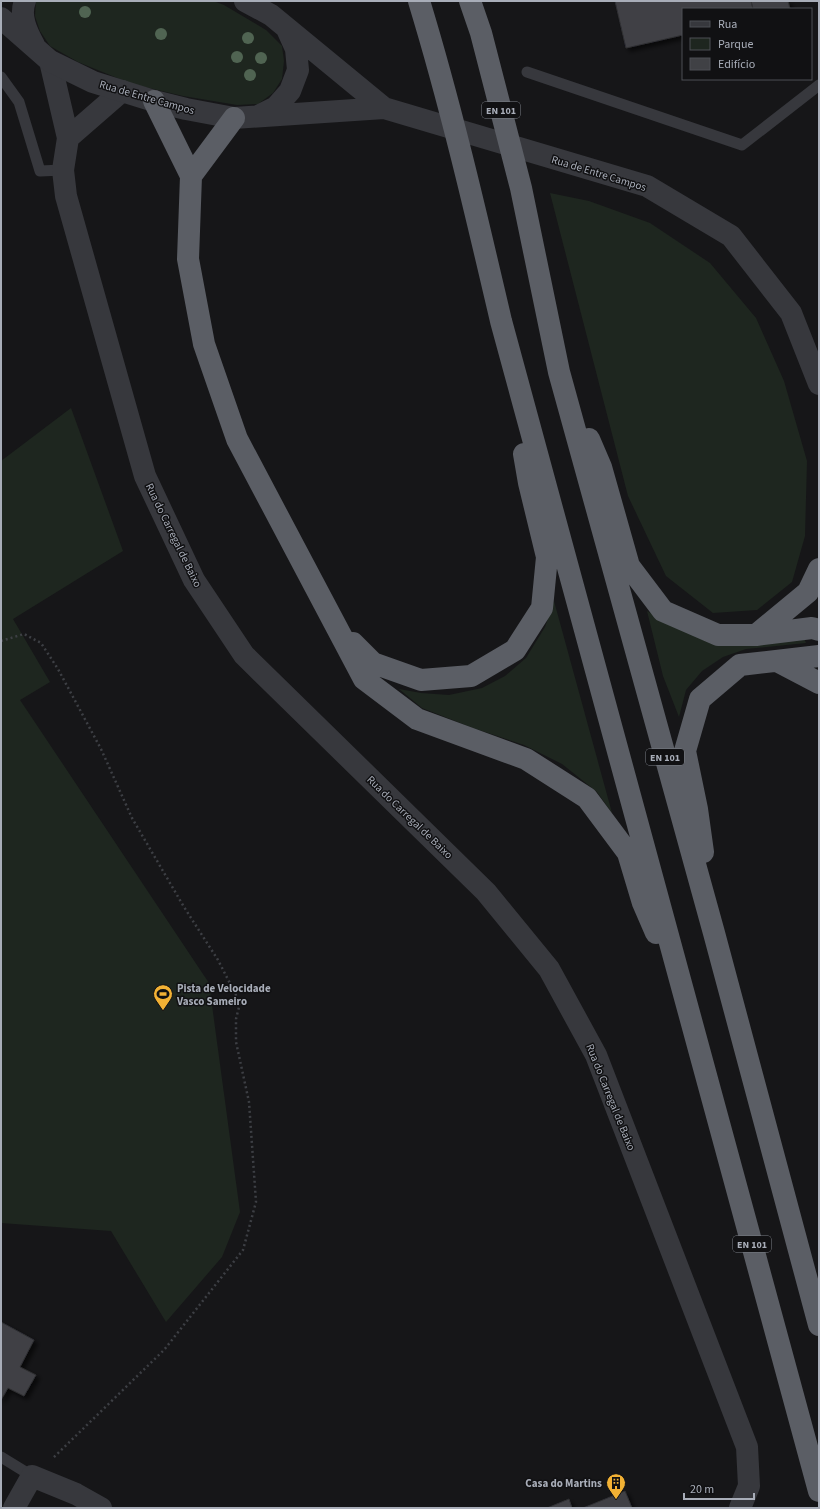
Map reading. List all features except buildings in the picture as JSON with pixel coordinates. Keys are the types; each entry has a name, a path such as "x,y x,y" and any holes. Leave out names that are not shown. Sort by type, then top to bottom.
{"highway":[{"name":"EN 101","path":"419,1 470,187 501,321 819,1491"},
{"name":"EN 101","path":"470,1 481,33 521,188 559,372 714,933 819,1325"},
{"path":"154,101 191,176 188,259 204,344 237,439 364,679 418,718 526,759 587,798 628,853 643,903 685,996"},
{"path":"191,176 234,118"},
{"path":"338,629 373,663 421,680 471,676 515,650 542,608 547,557 529,483 501,321"},
{"path":"559,372 601,467 629,566 663,611 718,635 756,635 812,628 819,630"},
{"path":"756,635 808,592 819,569"},
{"path":"714,933 697,809 685,751 700,700 740,665 819,656"},
{"path":"777,660 819,683"}],"street":[{"path":"25,1 25,26 34,46"},
{"name":"Rua de Entre Campos","path":"245,1 271,15 384,108"},
{"name":"Rua de Entre Campos","path":"1,18 50,61 93,82 154,101 234,118 384,108 647,186 731,236 791,312 819,384"},
{"path":"256,116 276,107 290,91 298,70 296,49 287,29"},
{"path":"50,61 68,138 122,91"},
{"name":"Rua do Carregal de Baixo","path":"68,138 63,170 66,196 144,476 194,580 244,655 486,892 549,969 596,1055 747,1447 750,1486 740,1508"},
{"path":"14,1508 32,1476 76,1494 101,1508"}],"lane":[{"path":"527,72 742,145 819,85"},
{"path":"1,76 19,102 40,171 63,170"},
{"path":"2,1459 32,1476"}],"path":[{"path":"1,641 24,634 41,643 58,670 101,749 132,818 184,907 218,960 240,1004 236,1019 236,1042 249,1102 256,1202 243,1250 164,1350 110,1401 75,1438 32,1476"}],"green space":[{"path":"36,1 213,1 224,5 266,30 282,46 284,61 282,79 273,93 258,104 237,105 183,96 132,84 78,62 50,46 40,31 35,16"},
{"path":"550,193 589,201 650,223 710,263 756,318 784,381 807,461 805,536 792,582 757,610 713,613 666,576 628,496"},
{"path":"71,408 123,551 13,619 50,682 20,700 209,983 240,1212 222,1257 166,1322 111,1231 1,1223 1,461"},
{"path":"554,601 612,813 597,792 562,764 524,745 473,728 422,708 399,689 421,693 449,695 482,688 505,676 526,658 545,627"},
{"path":"647,611 661,619 804,638 806,643 746,649 723,657 702,671 686,690 679,717 663,676"}],"place":[{"name":"Pista de Velocidade Vasco Sameiro","path":"163,1011"},
{"name":"Casa do Martins","path":"616,1500"}]}
